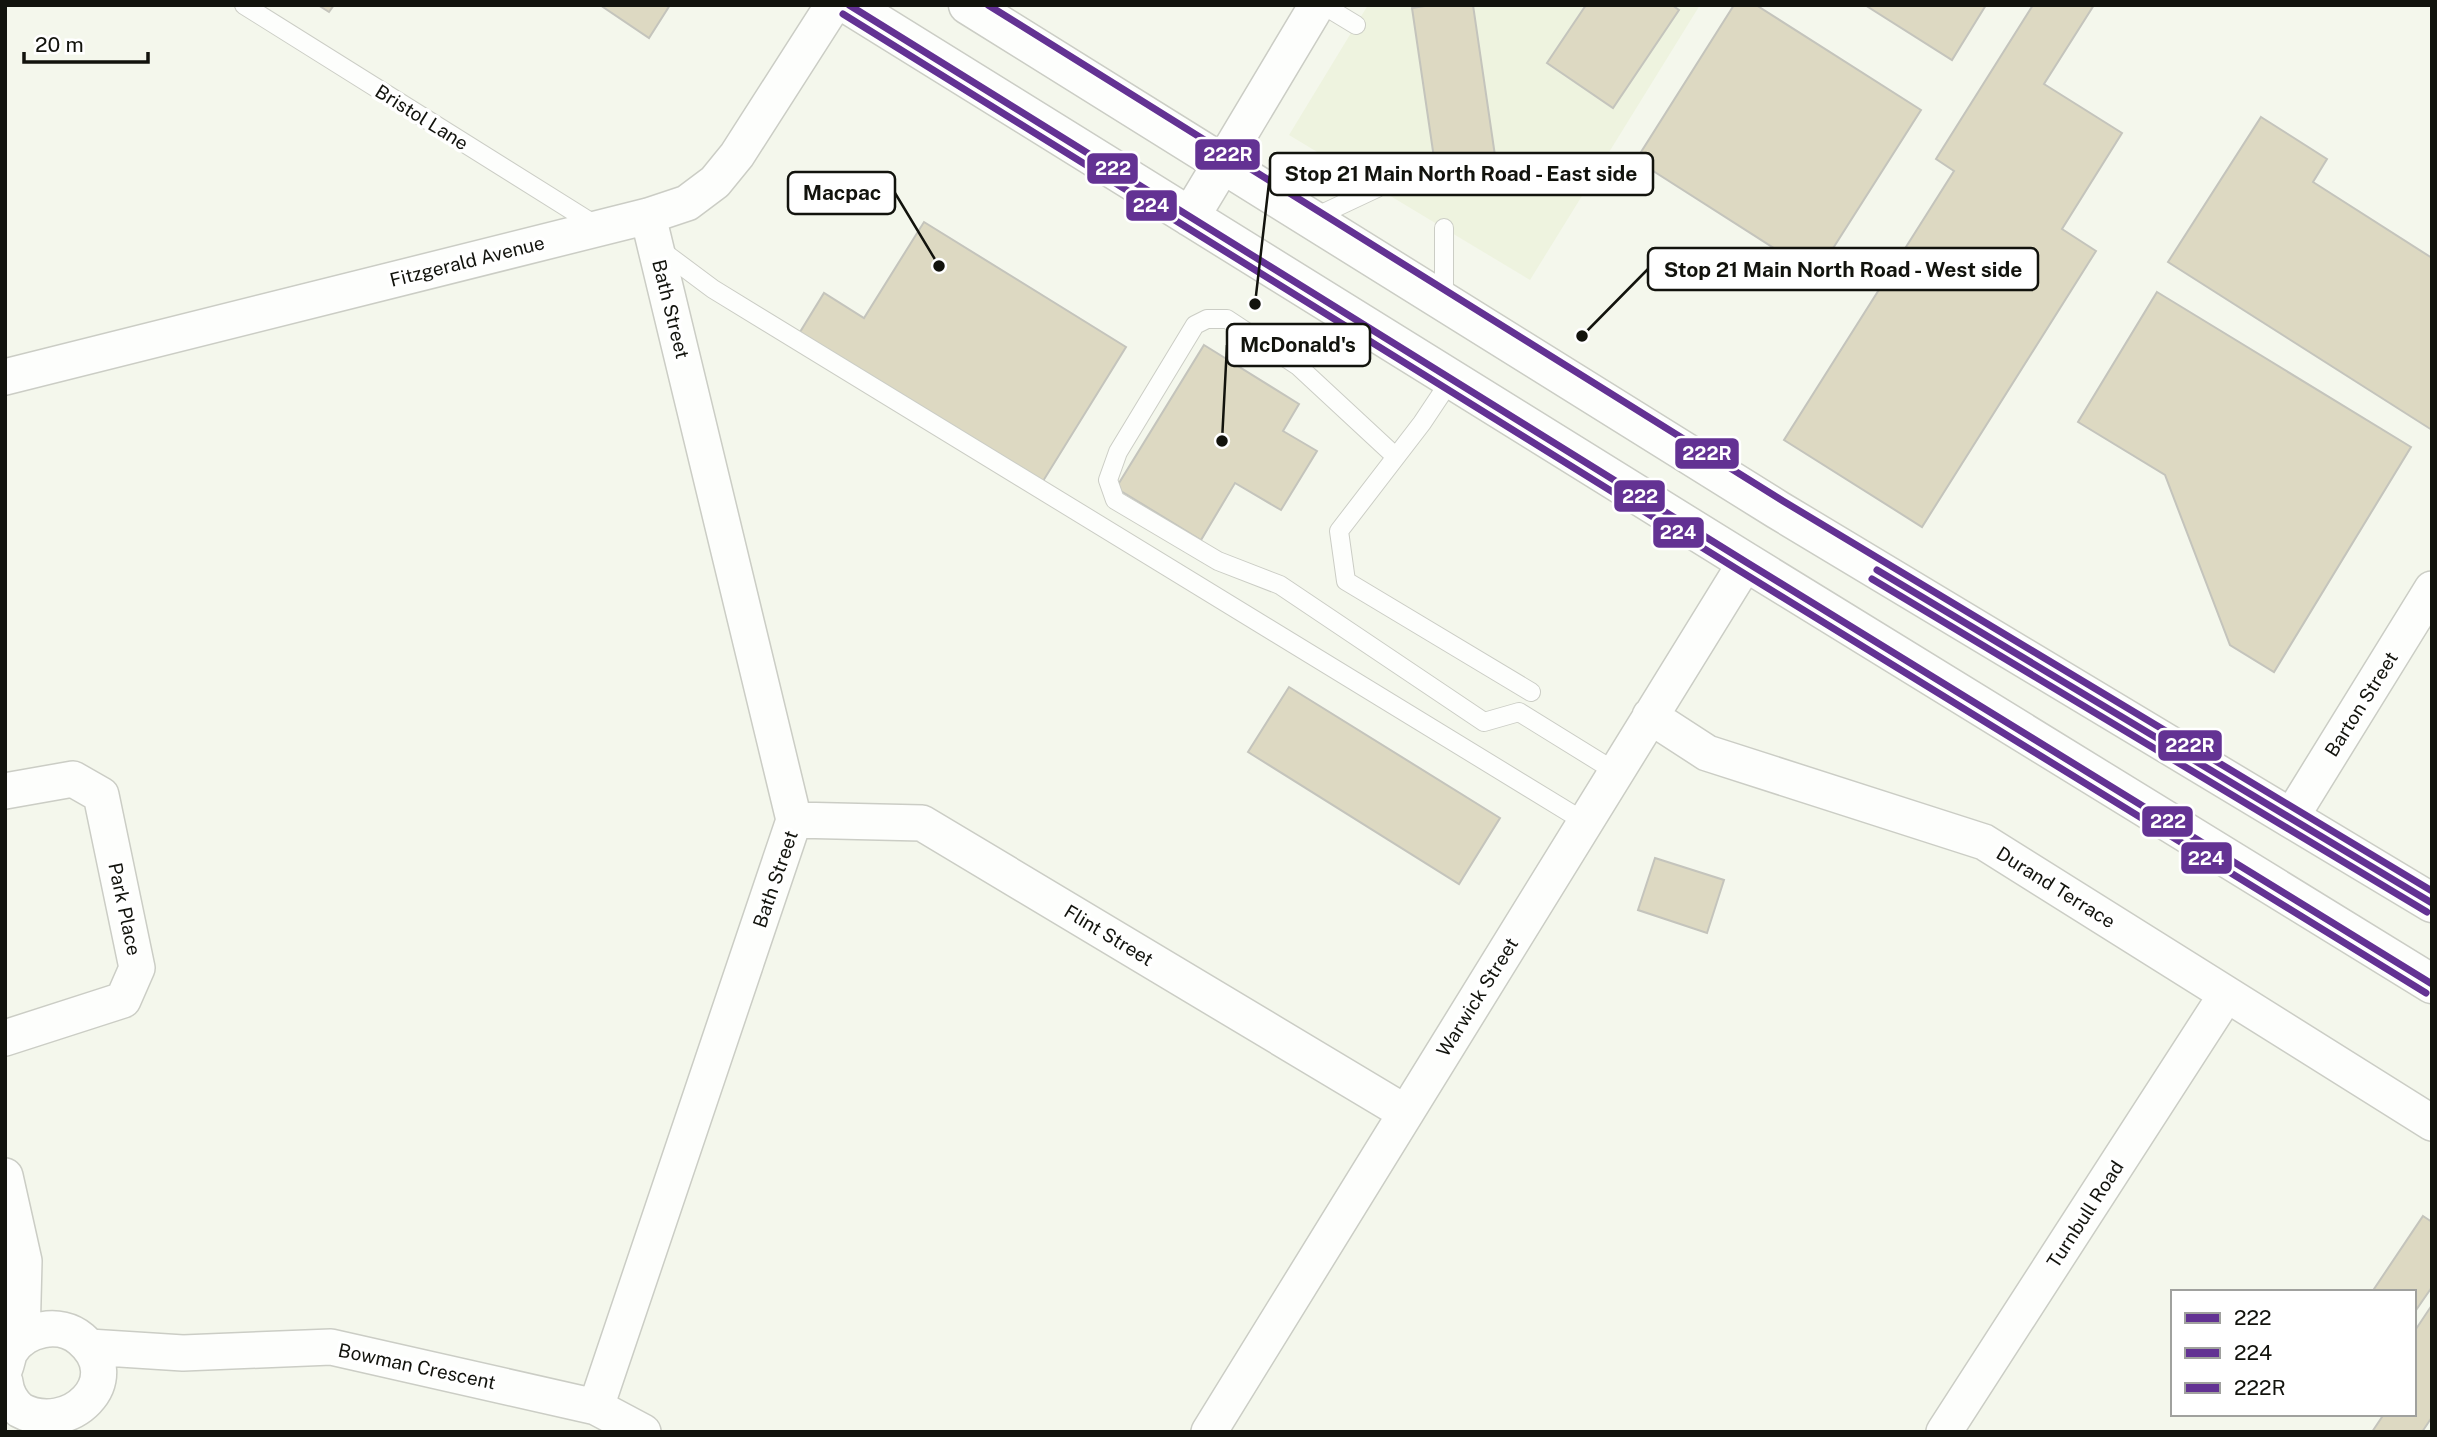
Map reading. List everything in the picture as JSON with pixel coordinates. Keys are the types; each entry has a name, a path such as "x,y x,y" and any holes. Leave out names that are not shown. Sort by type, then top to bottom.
{"highway":[{"path":"849,5 1189,218 2432,984"},
{"path":"968,5 1778,510 2432,903"},
{"path":"1189,218 1222,164"},
{"path":"1746,562 1778,510"}],"street":[{"name":"Fitzgerald Avenue","path":"5,377 600,228 652,231 715,182 737,155 834,5"},
{"path":"1222,164 1317,5"},
{"name":"Bath Street","path":"596,1407 794,820 652,231"},
{"name":"Warwick Street","path":"1209,1432 1746,562"},
{"name":"Barton Street","path":"2290,818 2432,589"},
{"name":"Durand Terrace","path":"1650,716 1707,753 1984,842 2432,1123"},
{"name":"Park Place","path":"5,791 73,779 102,795 137,968 123,1000 5,1038"},
{"name":"Flint Street","path":"794,820 922,823 1406,1113"},
{"name":"Turnbull Road","path":"1944,1432 2226,995"},
{"path":"5,1176 24,1261 57,1328"},
{"path":"14,1353 24,1261"},
{"path":"14,1353 39,1330 57,1328 75,1335 89,1347 97,1363 98,1381 93,1399 81,1422 46,1423 18,1408"},
{"name":"Bowman Crescent","path":"89,1347 183,1353 331,1347 596,1407 643,1432"},
{"name":"Bowman Crescent","path":"98,1381 183,1353"}],"lane":[{"name":"Bristol Lane","path":"244,5 600,228"},
{"path":"1323,5 1356,25"},
{"path":"1311,219 1377,188"},
{"path":"1444,228 1444,302"},
{"path":"652,231 713,289 1585,822"},
{"path":"1395,456 1298,366 1227,319 1207,319 1195,325 1167,370 1118,452 1108,480 1115,500 1218,561 1280,585 1484,722 1519,712 1616,772"},
{"path":"1452,378 1422,423 1339,531 1346,581 1531,692"}],"shaded area":[{"path":"1368,5 1700,5 1530,280 1289,135"}],"building":[{"path":"318,5 334,5 329,12"},
{"path":"600,5 670,5 649,38"},
{"path":"1473,5 1499,183 1439,192 1412,8"},
{"path":"1586,5 1672,5 1679,10 1613,108 1547,63"},
{"path":"1734,5 1756,5 1921,110 1816,275 1636,160"},
{"path":"1865,5 1986,5 1952,60"},
{"path":"2033,5 2094,5 2044,84 2122,133 2062,229 2096,251 1922,527 1784,440 1954,171 1936,159"},
{"path":"2261,117 2327,159 2313,182 2432,258 2432,430 2168,262"},
{"path":"924,222 1126,347 1040,486 797,337 824,293 864,318"},
{"path":"2157,292 2411,447 2274,672 2230,645 2165,475 2078,422"},
{"path":"1204,345 1299,404 1283,431 1317,451 1281,510 1235,483 1201,540 1116,488"},
{"path":"1289,687 1500,818 1459,884 1248,752"},
{"path":"1655,858 1724,880 1707,933 1638,910"},
{"path":"2423,1216 2432,1222 2432,1287 2416,1310 2416,1290 2373,1290"},
{"path":"2432,1305 2432,1417 2422,1432 2372,1432 2383,1416 2416,1416 2416,1329"}],"transit line":[{"name":"222","path":"849,5 2432,984"},
{"name":"222R","path":"988,5 1783,501 2432,891"},
{"name":"224","path":"843,14 2426,993"},
{"name":"222","path":"1877,570 2432,903"},
{"name":"224","path":"1872,579 2427,912"}],"place":[{"name":"Macpac","path":"939,266"},
{"name":"Stop 21 Main North Road - East side","path":"1255,304"},
{"name":"Stop 21 Main North Road - West side","path":"1582,336"},
{"name":"McDonald's","path":"1222,441"}]}
